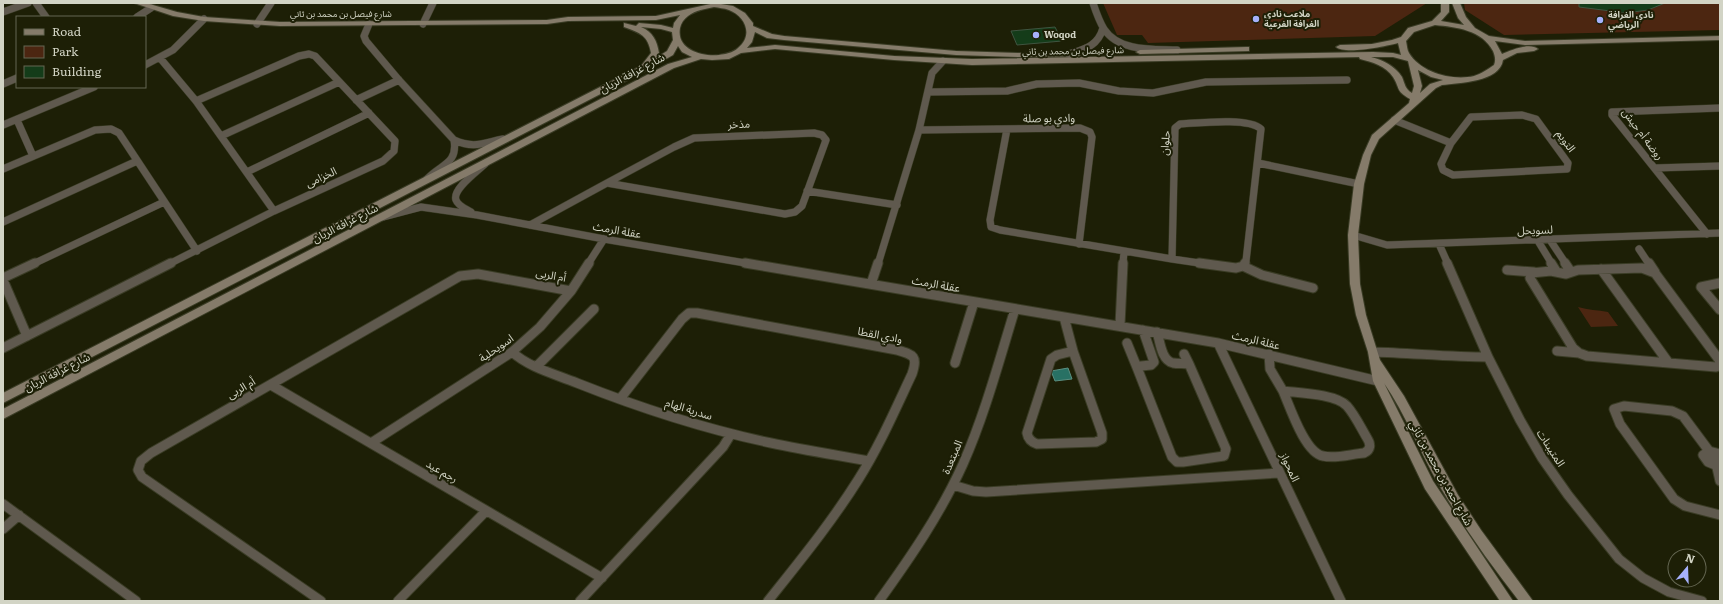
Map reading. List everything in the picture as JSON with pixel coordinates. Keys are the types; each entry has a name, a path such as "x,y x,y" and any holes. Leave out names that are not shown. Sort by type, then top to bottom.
{"street":[{"path":"3,12 28,3"},
{"path":"36,3 45,16"},
{"name":"شارع فيصل بن محمد بن ثاني","path":"138,3 151,8 204,19 257,24 583,22 656,18 691,11"},
{"path":"257,24 272,3"},
{"path":"424,24 433,3"},
{"path":"1093,3 1103,28 1118,42 1131,46 1194,51"},
{"path":"1435,23 1445,12 1445,3"},
{"path":"1456,3 1462,18 1473,30"},
{"path":"706,5 734,6 747,20 751,28 749,42 741,51 722,58 699,57 685,50 676,36 676,24 679,19 691,11 706,5"},
{"path":"139,16 151,8"},
{"path":"146,65 160,58 178,45 204,19"},
{"name":"شارع فيصل بن محمد بن ثاني","path":"583,22 655,26 676,36"},
{"path":"1350,54 1370,58 1389,68 1397,75 1403,91 1414,100 1418,86 1410,61 1403,48 1403,39 1406,33 1414,28 1435,23 1456,25 1473,30 1487,38 1496,48 1500,58"},
{"path":"369,24 364,36 366,41 454,140 461,144 473,146 506,139"},
{"path":"627,25 643,31 653,41 655,46 655,53 644,68"},
{"name":"شارع فيصل بن محمد بن ثاني","path":"751,28 770,36 784,38 933,52 1018,55 1373,46 1392,43 1403,39"},
{"path":"1069,54 1098,42 1102,36 1103,28"},
{"name":"شارع غرافة الريان","path":"3,398 644,68 670,53 676,36"},
{"path":"1487,38 1525,43 1720,38"},
{"path":"1410,61 1430,75 1459,80 1477,79 1489,74 1497,67 1500,58 1508,53 1523,49 1720,44"},
{"name":"شارع فيصل بن محمد بن ثاني","path":"741,51 764,47 781,47 943,61 1042,62 1350,54 1388,54 1410,61"},
{"name":"الخزامى","path":"3,348 274,211 383,160 394,151 395,141 315,56 309,54 299,56 196,101"},
{"name":"شارع غرافة الريان","path":"3,414 671,66 699,57"},
{"path":"160,58 196,101 274,211"},
{"path":"871,284 897,205 919,130 932,73 930,66 925,60"},
{"path":"932,73 943,61"},
{"path":"3,84 16,78"},
{"path":"356,100 400,80"},
{"path":"928,92 1006,91 1037,84 1078,83 1119,91 1153,93 1206,82 1347,80"},
{"name":"شارع احمد بن محمد بن ثاني","path":"1459,80 1436,84 1414,100 1375,137 1367,155 1359,184 1352,235 1355,284 1360,315 1374,356 1378,381 1429,486 1507,601"},
{"path":"221,136 339,82"},
{"path":"3,126 91,88"},
{"name":"روضة أم حيش","path":"1708,234 1612,115 1612,112 1720,108"},
{"path":"247,172 369,113"},
{"name":"التويم","path":"1526,115 1536,119 1569,166 1564,170 1453,175 1447,173 1441,167 1451,143 1470,117 1526,115"},
{"path":"17,120 33,156"},
{"path":"1394,120 1451,143"},
{"name":"حلوان","path":"1172,259 1175,128 1184,124 1251,122 1258,125 1261,129 1247,256 1243,266"},
{"name":"وادي بو صلة","path":"919,130 1084,128 1092,134 1079,244"},
{"path":"3,169 95,130 111,129 119,133 196,251"},
{"path":"1008,129 990,220 992,227 995,229 1172,259 1227,267 1243,266 1262,275 1313,288"},
{"name":"مذخر","path":"530,225 606,183 674,146 694,138 819,133 826,140 799,209 792,213 785,214 606,183"},
{"path":"426,180 432,173 444,166 454,157 456,147 454,140"},
{"path":"3,222 137,161"},
{"path":"1258,163 1359,184"},
{"name":"عقلة الرمث","path":"477,215 459,206 456,193 463,182 485,164"},
{"path":"1655,168 1720,166"},
{"path":"807,191 897,205"},
{"path":"27,336 3,279 164,202"},
{"name":"عقلة الرمث","path":"382,217 421,207 477,215 604,239 1015,309 1120,325 1269,354 1378,381 1390,380"},
{"name":"لسويحل","path":"1352,235 1387,246 1720,233"},
{"name":"اسويحلية","path":"371,443 512,352 540,327 572,292 604,239"},
{"path":"1550,240 1571,272"},
{"path":"1538,241 1556,271"},
{"name":"المتيبنات","path":"1439,244 1488,357 1520,420 1542,458 1577,507 1619,560 1642,578 1669,592 1702,601"},
{"path":"1639,249 1719,365"},
{"path":"1120,325 1124,251"},
{"path":"1507,270 1534,272 1556,271 1566,274 1578,270 1642,268 1655,273"},
{"path":"1601,269 1668,362"},
{"path":"1534,272 1531,274 1530,278 1573,348 1579,353"},
{"name":"أم الربى","path":"322,601 142,477 138,470 141,461 151,453 460,276 478,274 572,292"},
{"path":"1720,284 1701,287 1720,310"},
{"path":"955,363 974,302"},
{"path":"537,366 594,309"},
{"name":"المبتعدة","path":"879,601 911,556 953,485 980,420 1015,309"},
{"name":"وادي القطا","path":"620,399 682,319 690,313 697,313 908,353 914,357 916,364 914,369 869,461 837,511 768,601"},
{"path":"1064,317 1073,351 1102,433 1102,439 1096,442 1037,444 1032,442 1028,439 1027,433 1051,359 1057,355 1073,351"},
{"path":"1138,370 1141,366 1151,365 1154,362 1143,330"},
{"path":"1157,332 1164,354 1169,361 1174,363 1185,362 1189,364"},
{"path":"1127,343 1172,457 1177,462 1183,462 1224,456 1226,449 1184,354"},
{"name":"المحواز","path":"1218,343 1341,601"},
{"path":"1557,351 1579,353 1587,356 1719,365"},
{"name":"سدرية الهام","path":"512,352 522,359 537,366 620,399 731,434 775,444 869,461"},
{"path":"1374,356 1416,353 1452,357 1488,357"},
{"path":"1269,354 1270,370 1283,391 1309,446 1316,454 1328,456 1364,453 1368,451 1370,447 1368,440 1346,405 1332,398 1283,391"},
{"name":"شارع احمد بن محمد بن ثاني","path":"1374,356 1390,380 1433,463 1469,524 1527,601"},
{"name":"رجم عيد","path":"271,385 602,578"},
{"path":"1720,481 1715,459 1683,416 1672,411 1624,406 1614,409 1620,424 1674,499 1685,506 1720,515"},
{"path":"3,419 14,408"},
{"path":"580,601 723,447 731,434"},
{"path":"1709,451 1720,454"},
{"path":"953,485 973,491 986,492 1279,473"},
{"path":"3,504 136,601"},
{"path":"398,601 486,511"},
{"path":"3,529 19,515"}],"green space":[{"name":"ملاعب نادي الغرافة الفرعية","path":"1103,3 1427,3 1375,36 1148,43 1142,35 1117,35"},
{"name":"نادي الغرافة الرياضي","path":"1464,3 1720,3 1720,30 1504,35 1465,10"},
{"path":"1578,307 1608,312 1618,326 1591,327"}],"water":[{"path":"1068,368 1072,379 1055,381 1051,371"}],"building":[{"path":"1579,3 1665,3 1648,10 1626,13 1579,7"},
{"name":"Woqod","path":"1055,27 1062,41 1017,45 1011,31"}],"place":[{"name":"ملاعب نادي الغرافة الفرعية","path":"1256,19"},
{"name":"نادي الغرافة الرياضي","path":"1600,20"},
{"name":"Woqod","path":"1036,35"}]}
